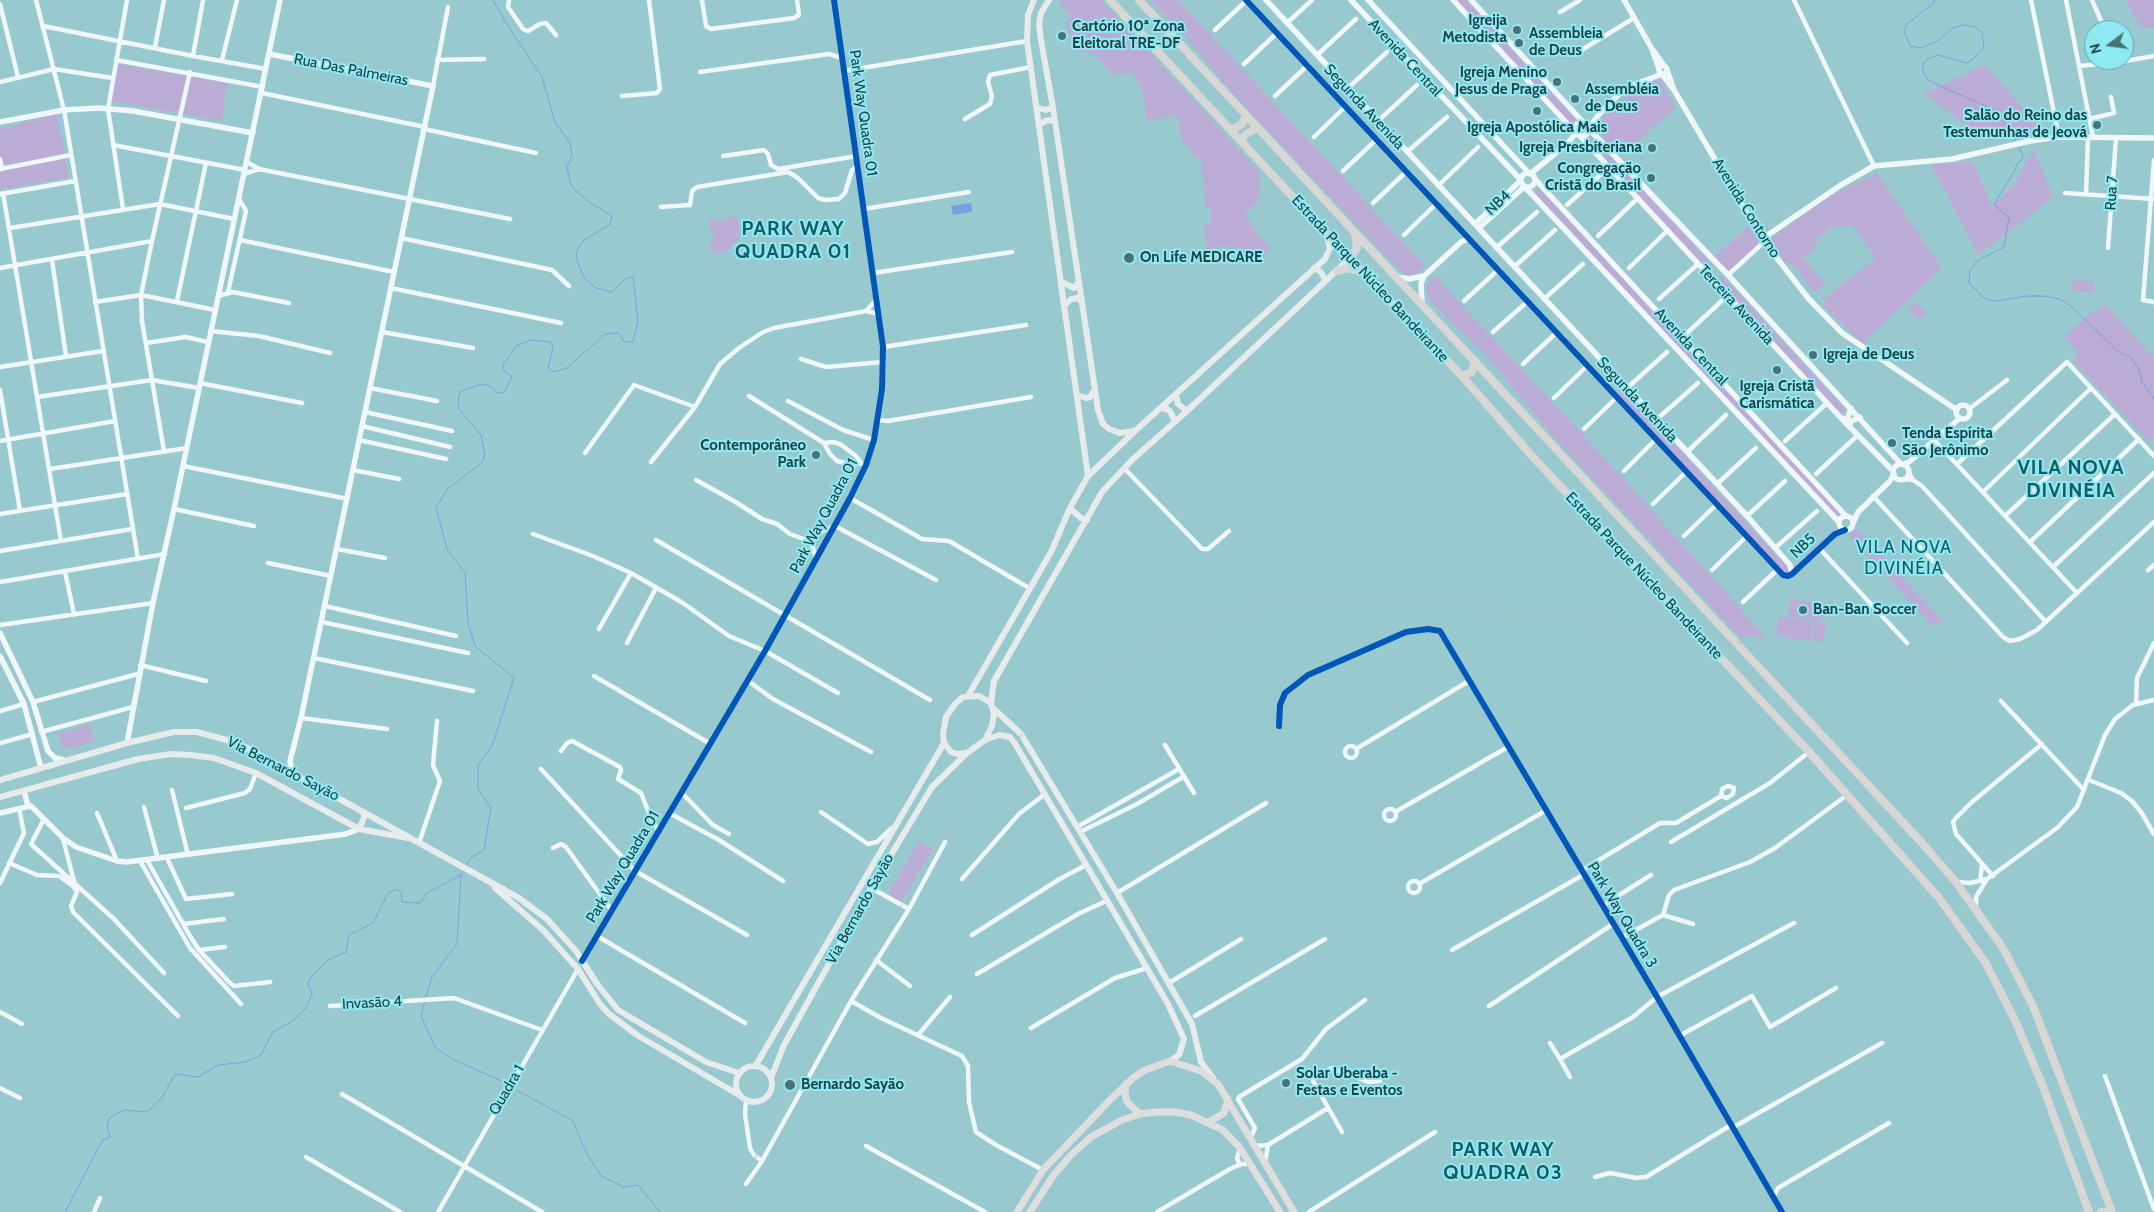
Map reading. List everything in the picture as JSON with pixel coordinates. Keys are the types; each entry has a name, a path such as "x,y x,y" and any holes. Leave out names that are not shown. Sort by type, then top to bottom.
{"highway":[{"name":"Estrada Parque Núcleo Bandeirante","path":"1110,0 1462,376 1680,615 1809,752 1939,898 1985,962 2019,1029 2042,1084 2089,1212"},
{"name":"Estrada Parque Núcleo Bandeirante","path":"1139,0 1922,844 1976,908 2003,948 2033,1006 2112,1212"},
{"path":"1231,130 1241,125 1247,116"},
{"path":"1241,141 1246,134 1258,128"},
{"path":"1350,258 1357,248 1355,232"},
{"path":"1337,271 1349,268 1364,273"},
{"path":"1462,376 1472,372 1475,361"},
{"path":"2101,1212 2106,1212"}],"main road":[{"path":"1034,0 1028,15 1027,42 1088,476"},
{"path":"1049,0 1041,13 1039,24 1099,417 1109,429 1120,433 1135,431"},
{"path":"1036,107 1045,110 1053,108"},
{"path":"1039,124 1046,120 1054,121"},
{"path":"1017,1212 1043,1170 1126,1084 1145,1070 1170,1061 1178,1055 1184,1039 1168,1004 1010,737 999,734 985,740 967,753 957,754 947,748 944,743 943,734 946,717 955,704 968,696 1051,552 1070,508 1088,476 1325,259 1330,248 1325,230"},
{"path":"985,740 992,726 994,681 1102,492 1124,468 1350,258"},
{"path":"1314,268 1321,272 1325,280"},
{"path":"1062,282 1074,288 1079,282"},
{"path":"1064,306 1072,299 1078,298 1081,301"},
{"path":"1077,395 1086,398 1090,397 1094,391"},
{"path":"1176,395 1178,404 1187,411"},
{"path":"1161,408 1170,411 1175,422"},
{"path":"1070,508 1086,520"},
{"path":"968,696 979,696 992,705 1021,734 1192,1022 1201,1062 1228,1099 1264,1164 1294,1212"},
{"name":"Via Bernardo Sayão","path":"0,780 136,740 174,732 197,732 238,743 485,879 533,908 576,951 618,1010 706,1062 739,1073"},
{"path":"756,1066 944,743"},
{"name":"Via Bernardo Sayão","path":"771,1078 784,1045 871,888 932,787 967,753"},
{"name":"Via Bernardo Sayão","path":"1,796 138,759 171,754 214,758 256,774 359,829 416,841"},
{"path":"359,829 364,818 364,812"},
{"name":"Via Bernardo Sayão","path":"485,879 543,930 578,969 600,1004 609,1014 637,1035 740,1095"},
{"path":"1170,1061 1190,1066 1214,1079"},
{"path":"756,1066 765,1069 771,1078 772,1086 769,1094 763,1100 754,1102 746,1100 740,1095 736,1088 736,1080 739,1073 746,1067 756,1066"},
{"path":"1126,1084 1125,1094 1127,1102 1140,1114"},
{"path":"1209,1122 1224,1113 1228,1099"},
{"path":"1030,1212 1053,1176 1070,1156 1091,1137 1109,1126 1140,1114 1176,1112 1209,1122 1223,1130 1240,1148 1280,1212"}],"street":[{"path":"36,0 64,110 80,217 138,559"},
{"path":"122,209 108,109 127,0"},
{"path":"155,47 164,0"},
{"path":"193,56 203,0"},
{"path":"222,60 237,0"},
{"path":"127,743 152,603 187,448 280,0"},
{"path":"509,0 508,7 523,29 526,31 546,23 556,35"},
{"path":"622,96 657,93 660,88 649,0"},
{"path":"702,0 706,26 711,30 794,18 799,15 797,0"},
{"name":"Park Way Quadra 01","path":"582,961 765,651 850,498 874,440 878,420 883,346 834,0"},
{"path":"1215,30 1247,0"},
{"name":"Segunda Avenida","path":"1247,0 1783,575 1790,575 1790,565"},
{"name":"Segunda Avenida","path":"1266,0 1369,113 1747,516 1790,565 1798,568"},
{"path":"1287,23 1312,0"},
{"name":"Avenida Central","path":"1351,0 1839,523"},
{"name":"Avenida Central","path":"1368,0 1847,515"},
{"name":"Terceira Avenida","path":"1453,0 1668,230 1727,296 1897,476"},
{"path":"1471,0 1583,122"},
{"path":"1560,12 1580,0"},
{"name":"Avenida Contorno","path":"1624,0 1652,48 1662,70 1763,240 1808,298 1842,333 1950,405 1958,414 1965,405 1969,409"},
{"path":"1794,0 1874,166"},
{"path":"2031,0 2059,137"},
{"path":"2066,0 2089,118 2090,137 2086,194"},
{"path":"2092,0 2101,20"},
{"path":"0,4 18,77"},
{"path":"292,772 290,761 322,622 448,7"},
{"path":"1580,51 1634,18"},
{"path":"1317,56 1356,19"},
{"path":"43,26 266,69"},
{"path":"1244,64 1277,33"},
{"path":"844,71 1027,42"},
{"path":"700,72 829,54 840,47"},
{"path":"1348,89 1387,52"},
{"path":"1407,61 1415,59 1418,52"},
{"name":"Rua Das Palmeiras","path":"269,54 433,86"},
{"path":"829,54 842,58"},
{"path":"2134,59 2154,56"},
{"path":"437,60 484,59"},
{"path":"116,60 190,72 536,153"},
{"path":"1418,72 1418,65 1425,60"},
{"path":"1275,96 1308,65"},
{"path":"2079,66 2084,65"},
{"path":"965,119 990,104 992,96 988,82 990,75 1031,67"},
{"path":"0,82 54,69 112,78"},
{"path":"1578,134 1586,136 1600,113 1618,96 1662,70"},
{"path":"164,451 142,321 142,295 170,155 190,72"},
{"path":"1368,130 1370,123 1377,121 1417,85"},
{"path":"2089,118 2114,113 2111,96"},
{"path":"1314,137 1346,106"},
{"path":"0,122 64,110 88,108 180,119 253,133"},
{"path":"1360,122 1368,117 1369,113"},
{"path":"1578,134 1576,125 1600,113"},
{"path":"1407,152 1447,116"},
{"name":"Terceira Avenida","path":"1583,122 1906,466 1913,480 1930,495 2046,622"},
{"path":"1532,176 1578,134"},
{"path":"1712,279 1726,274 1763,240 1841,185 1874,166 1952,159 2030,140 2059,137 2154,138"},
{"name":"Rua 7","path":"2108,248 2116,138"},
{"path":"1343,172 1377,140"},
{"path":"112,145 170,155 245,172 259,169"},
{"path":"1438,186 1478,146"},
{"path":"723,156 764,150 768,154 771,165 778,169 857,156"},
{"path":"0,160 1,169 71,155"},
{"path":"2154,160 2143,300 2154,302"},
{"path":"247,162 259,169 510,219"},
{"path":"177,301 206,163"},
{"path":"661,207 690,205 692,191 697,187 788,172 798,178 818,198 824,200 839,198 845,193 852,170 858,166"},
{"path":"1567,205 1609,167"},
{"path":"1373,203 1407,172"},
{"path":"1522,175 1532,176 1533,185 1523,184 1522,175"},
{"path":"61,541 10,228 1,194 75,180"},
{"name":"NB4","path":"1476,226 1523,184"},
{"path":"864,209 969,192"},
{"path":"2065,193 2152,199"},
{"path":"1598,236 1638,198"},
{"path":"228,292 246,211 239,200"},
{"path":"10,228 160,204 234,220"},
{"path":"1404,235 1437,204"},
{"path":"1496,248 1537,212"},
{"path":"1422,304 1421,284 1424,276 1467,236 1467,224 1476,226 1477,237 1467,236"},
{"path":"1514,266 1555,230"},
{"path":"1629,268 1668,230"},
{"path":"401,238 552,270 570,286"},
{"path":"240,240 394,272"},
{"path":"0,268 152,241"},
{"path":"873,273 1012,252"},
{"path":"52,260 66,356"},
{"path":"1544,299 1583,264"},
{"path":"1659,299 1698,264"},
{"path":"1712,279 1719,267"},
{"path":"1464,301 1499,269"},
{"path":"1396,277 1408,279 1424,276"},
{"path":"391,288 561,324"},
{"path":"218,296 228,292 289,303"},
{"path":"95,302 142,295 215,310"},
{"path":"1686,334 1727,296"},
{"path":"866,311 876,299"},
{"path":"1493,332 1528,301"},
{"path":"651,462 695,407 720,364 763,332 774,328 866,311 879,314"},
{"path":"1658,330 1667,321"},
{"path":"883,346 1026,325"},
{"path":"210,331 259,336 330,353"},
{"path":"382,332 473,348"},
{"path":"1523,364 1557,332"},
{"path":"146,343 186,337 208,342"},
{"path":"0,367 103,350"},
{"path":"1584,429 1616,395 1614,389 1616,386 1625,386 1667,352"},
{"path":"801,359 826,367 883,362"},
{"path":"1957,464 2067,362 2154,456"},
{"path":"1554,398 1588,365"},
{"path":"1604,382 1610,382 1613,373"},
{"path":"37,397 152,380 302,403"},
{"path":"1858,512 1841,518 1839,523 1845,530 1850,529 1858,512 1873,496 1897,476 1958,414 1968,417 1969,409 2007,380"},
{"path":"1657,419 1698,383"},
{"path":"584,453 634,385 695,407"},
{"path":"370,388 437,401"},
{"path":"1982,492 2091,388"},
{"path":"0,390 20,511"},
{"path":"749,396 824,443 830,454 837,461 852,465 863,464"},
{"path":"878,420 888,421 1031,397"},
{"path":"788,401 843,430 874,440"},
{"path":"1785,442 1827,403"},
{"path":"1841,418 1848,418 1851,408"},
{"path":"365,412 452,431"},
{"path":"2005,516 2115,414"},
{"path":"1679,464 1687,452 1726,415"},
{"path":"1850,427 1850,422 1860,418"},
{"path":"0,441 115,421"},
{"path":"362,426 450,447"},
{"path":"1816,474 1858,435"},
{"path":"1624,471 1656,439"},
{"path":"2030,542 2139,439"},
{"path":"360,440 446,459"},
{"path":"1934,440 2077,593"},
{"path":"824,443 833,442 840,444 863,464"},
{"path":"50,469 187,448"},
{"path":"1717,484 1756,448"},
{"path":"1674,458 1687,452"},
{"path":"183,466 343,498"},
{"path":"1897,476 1894,467 1906,466"},
{"path":"1124,468 1202,549 1208,549 1229,531"},
{"path":"353,470 398,478"},
{"path":"1653,504 1687,472"},
{"path":"2053,567 2154,474"},
{"path":"1897,476 1913,480"},
{"path":"696,480 762,519 777,524 790,534 812,544 816,559"},
{"path":"1747,516 1785,480"},
{"path":"0,514 127,494"},
{"path":"1873,496 2003,638 2015,641 2027,636 2046,622 2154,522"},
{"path":"850,498 922,539 949,541 1029,588"},
{"path":"1684,536 1717,504"},
{"path":"174,509 254,526"},
{"path":"1775,548 1817,511"},
{"path":"1847,515 1853,523"},
{"name":"NB5","path":"1835,534 1839,523"},
{"path":"804,539 835,526 936,580"},
{"path":"0,551 132,529"},
{"name":"NB5","path":"1790,575 1835,534 1845,530"},
{"path":"533,534 593,556 631,573 682,603 729,636 765,651 838,694"},
{"path":"1712,570 1747,536"},
{"path":"656,540 930,700"},
{"path":"1820,548 1906,642"},
{"path":"337,549 385,558"},
{"path":"0,582 164,554"},
{"path":"268,563 331,576"},
{"path":"2148,570 2154,565"},
{"path":"1743,602 1778,569"},
{"path":"65,572 74,614"},
{"path":"599,630 631,573"},
{"path":"627,643 656,588"},
{"path":"0,626 152,603"},
{"path":"325,606 456,636"},
{"path":"322,622 468,653"},
{"path":"1279,726 1281,700 1291,688 1308,675 1406,632 1428,628 1440,631"},
{"name":"Park Way Quadra 3","path":"1440,631 1782,1212"},
{"path":"0,633 32,702 48,751 55,758 64,760"},
{"path":"2136,704 2137,678 2154,643"},
{"path":"0,656 24,704 34,734 41,768"},
{"path":"314,658 473,691"},
{"path":"4,664 12,660"},
{"path":"140,665 206,681"},
{"path":"8,671 16,667"},
{"path":"32,702 138,674"},
{"path":"594,676 709,743"},
{"path":"747,680 773,699 871,752"},
{"path":"1356,749 1469,681"},
{"path":"1976,908 1976,897 1987,880 2068,818 2077,807 2105,735 2121,713 2136,704 2154,700"},
{"path":"2001,702 2084,790"},
{"path":"0,711 24,704"},
{"path":"41,732 133,707"},
{"path":"301,718 387,729"},
{"path":"416,841 440,781 433,765 437,721"},
{"path":"130,730 136,740"},
{"path":"0,743 34,734"},
{"path":"561,751 572,741 620,767 619,780 641,793 652,821 659,831"},
{"path":"1993,876 1956,834 1954,828 1956,818 1990,786 2042,744"},
{"path":"1165,745 1194,793"},
{"path":"1395,812 1508,747"},
{"path":"1671,842 1770,783 1809,752"},
{"path":"284,767 290,761"},
{"path":"1079,829 1179,768"},
{"path":"541,769 636,871 747,935"},
{"path":"1171,773 1176,781"},
{"path":"186,808 245,794 250,789 256,774"},
{"path":"1079,829 1104,821 1183,777"},
{"path":"2089,780 2121,793 2132,801 2154,834"},
{"path":"172,790 188,855"},
{"path":"24,791 28,806"},
{"path":"682,792 706,815 713,825 729,834"},
{"path":"962,879 1019,814 1045,794"},
{"path":"1132,795 1137,804"},
{"path":"1621,938 1663,915 1669,895 1674,890 1750,862 1775,848 1847,795"},
{"path":"1452,950 1660,824 1676,823 1721,796"},
{"path":"1116,893 1266,803"},
{"path":"0,813 28,806 34,808 64,839 76,847 117,862 143,861 346,834 359,829"},
{"path":"144,807 158,859"},
{"path":"0,882 24,833 19,808"},
{"path":"1419,884 1545,811"},
{"path":"821,812 868,844 877,842 895,825"},
{"path":"97,813 117,862"},
{"path":"669,813 719,840 783,881"},
{"path":"1101,814 1104,821"},
{"path":"44,819 32,844 131,936 164,973"},
{"path":"64,839 74,882"},
{"path":"746,1184 762,1162 851,1000 909,908 945,842"},
{"path":"553,848 561,844 566,847 612,911"},
{"path":"167,858 186,899 232,894"},
{"path":"143,861 199,950 234,986 270,982"},
{"path":"143,861 190,948 241,1004"},
{"path":"10,863 37,875 59,876 73,886 78,892 71,906 72,912 178,1016"},
{"path":"1980,881 1981,864"},
{"path":"972,935 1058,880 1086,865"},
{"path":"1602,906 1652,875"},
{"path":"1955,882 1987,880"},
{"path":"871,888 909,908"},
{"path":"976,974 1078,914 1106,901"},
{"path":"1663,915 1693,924"},
{"path":"183,924 224,919"},
{"path":"1560,1059 1633,1017 1657,997 1794,923"},
{"path":"1488,1006 1613,924"},
{"path":"596,936 745,1023"},
{"path":"1170,983 1241,939"},
{"path":"1192,1022 1195,1016 1326,939"},
{"path":"199,950 225,948"},
{"path":"876,960 910,986"},
{"path":"1031,1028 1115,978 1147,968"},
{"name":"Quadra 1","path":"438,1212 578,969"},
{"path":"1679,1036 1752,996 1770,1027 1836,988"},
{"path":"918,1035 950,997"},
{"name":"Invasão 4","path":"330,1006 454,998 542,1030"},
{"path":"851,1000 881,1018 953,1051 966,1059 968,1066 969,1102 978,1134 1043,1170"},
{"path":"1328,1108 1268,1145 1252,1142 1255,1128 1239,1097 1302,1059 1326,1029 1365,1000"},
{"path":"0,1012 22,1024"},
{"path":"1187,1015 1195,1016"},
{"path":"1550,1043 1570,1077"},
{"path":"1595,1177 1610,1173 1636,1178 1646,1176 1731,1126 1882,1043"},
{"path":"1342,1132 1313,1078 1328,1068 1332,1068 1368,1082 1380,1081"},
{"path":"2105,1076 2154,1209"},
{"path":"0,1088 20,1098"},
{"path":"342,1094 542,1212"},
{"path":"746,1100 745,1114 751,1151 762,1162"},
{"path":"1768,1188 1778,1188 1889,1123"},
{"path":"1309,1212 1435,1132"},
{"path":"1264,1164 1268,1145"},
{"path":"866,1146 985,1212"},
{"path":"1240,1148 1237,1158 1240,1165"},
{"path":"306,1157 400,1212"},
{"path":"1157,1212 1230,1169 1240,1165 1251,1164"},
{"path":"1773,1197 1778,1188"},
{"path":"94,1212 100,1198"}],"shaded area":[{"path":"1061,0 1101,0 1259,171 1260,198 1245,214 1257,233 1271,248 1256,265 1240,259 1237,248 1223,246 1207,250 1204,226 1211,224 1211,208 1206,208 1201,158 1194,157 1188,146 1182,142 1177,116 1146,121 1142,90 1131,72 1113,75 1094,54 1074,51 1066,22 1070,17 1059,2"},
{"path":"1150,0 1178,0 1426,267 1413,275 1407,275 1400,271 1234,95 1184,35"},
{"path":"1455,0 1467,0 1578,121 1572,127"},
{"path":"2125,0 2154,0 2154,28 2141,27"},
{"path":"118,64 227,83 222,121 111,101"},
{"path":"1984,65 2045,132 1987,141 1924,94"},
{"path":"1659,78 1676,107 1621,156 1593,126 1621,100"},
{"path":"57,114 69,178 0,189 0,129"},
{"path":"1592,134 1715,268 1708,275 1585,141"},
{"path":"2034,148 2053,198 1978,255 1931,165 1973,162 1992,207 2016,182"},
{"path":"1877,173 1942,268 1867,339 1865,345 1827,310 1824,304 1826,297 1876,258 1852,226 1831,227 1817,240 1814,250 1803,257 1825,284 1815,293 1793,265 1784,262 1769,240 1830,196"},
{"path":"1539,188 1841,514 1836,520 1532,193"},
{"path":"733,216 737,217 740,226 739,239 729,249 712,254 711,245 714,236 710,230 709,221 713,218 721,221"},
{"path":"1749,226 1759,244 1729,272 1714,257"},
{"path":"1435,276 1609,463 1766,637 1740,637 1550,433 1490,360 1429,300 1426,288"},
{"path":"1722,276 1847,411 1840,414 1715,282"},
{"path":"2073,280 2094,281 2094,293 2072,291"},
{"path":"1915,301 1927,314 1918,321 1908,308"},
{"path":"2106,305 2154,358 2154,437 2149,442 2073,361 2078,353 2064,338 2089,314"},
{"path":"1623,388 1790,570 1785,575 1616,394"},
{"path":"1856,528 1945,623 1932,625 1848,535"},
{"path":"1791,599 1824,604 1821,621 1788,616"},
{"path":"1779,617 1813,621 1810,642 1776,635"},
{"path":"1814,622 1826,623 1823,642 1812,640"},
{"path":"89,724 95,742 63,749 58,734"},
{"path":"919,841 933,849 901,902 888,894"}],"water":[{"path":"971,203 972,212 953,215 951,206"}],"waterway":[{"path":"466,866 470,859 484,850 491,808 478,789 478,765 492,746 514,678 475,646 468,623 465,573 447,549 436,508 447,489 482,463 485,455 481,435 459,409 458,399 461,391 483,384 492,387 497,393 504,393 512,377 504,371 503,365 517,345 532,340 551,342 553,348 548,368 554,372 567,368 605,334 618,333 625,342 633,342 638,321 633,277 625,279 612,292 596,288 585,279 578,264 576,252 583,241 610,224 612,216 589,202 571,186 567,167 572,156 570,143 555,122 542,77 493,0"},
{"path":"1934,0 1934,3 1908,23 1904,30 1910,46 1922,48 1937,41 1953,28 1962,25 1975,27 1982,32 1984,47 1972,60 1966,63 1938,55 1927,59 1923,64 1923,71 1927,79 1999,112 2016,142"},
{"path":"2018,145 2023,156 2022,160 2017,164 1994,204 2009,218 2004,247 1977,261 1970,270 1969,283 1989,300 1996,301 2027,296 2044,296 2060,299 2071,306 2120,353 2131,357 2139,370 2142,382 2154,399"},
{"path":"65,1212 102,1141 110,1137 107,1127 109,1118 124,1110 147,1112 161,1099 174,1076 178,1074 198,1077 218,1065 246,1062 261,1055 273,1032 294,1020 305,1009 312,995 308,983 311,977 328,960 346,952 349,935 373,923 388,893 397,889 401,893 402,902 420,903 427,893 461,875 463,871"},
{"path":"426,997 432,977 457,944 461,876"},
{"path":"425,1001 421,1016 435,1047 452,1059 504,1082"},
{"path":"518,1091 573,1121 586,1152 601,1176 624,1187 638,1185 660,1212"}],"railway":[{"path":"724,1212 944,832 977,784 1014,742 1037,720 1106,668 1176,632 1261,605 1348,594 1421,597 1901,666 1946,668 2021,660 2052,653 2079,643 2154,606"}],"cycle path":[{"path":"582,961 765,651 850,498 866,465 874,440 882,389 883,347 834,0"},
{"path":"1246,0 1783,575 1788,576 1792,574 1835,534 1845,530"},
{"path":"1279,726 1280,705 1285,693 1308,675 1406,632 1428,629 1440,631 1782,1212"}],"place":[{"name":"Igreija Metodista","path":"1517,30"},
{"name":"Cartório 10ª Zona Eleitoral TRE-DF","path":"1062,36"},
{"name":"Assembleia de Deus","path":"1519,43"},
{"name":"Igreja Menino Jesus de Praga","path":"1557,82"},
{"name":"Assembléia de Deus","path":"1575,99"},
{"name":"Igreja Apostólica Mais","path":"1537,111"},
{"name":"Salão do Reino das Testemunhas de Jeová","path":"2097,125"},
{"name":"Igreja Presbiteriana","path":"1652,148"},
{"name":"Congregação Cristã do Brasil","path":"1651,178"},
{"name":"On Life MEDICARE","path":"1129,258"},
{"name":"Igreja de Deus","path":"1813,355"},
{"name":"Igreja Cristã Carismática","path":"1777,370"},
{"name":"Tenda Espírita São Jerônimo","path":"1892,443"},
{"name":"Contemporâneo Park","path":"816,455"},
{"name":"Ban-Ban Soccer","path":"1803,610"},
{"name":"Solar Uberaba - Festas e Eventos","path":"1286,1083"},
{"name":"Bernardo Sayão","path":"790,1085"}],"district":[{"name":"PARK WAY QUADRA 01","path":"793,240"},
{"name":"VILA NOVA DIVINÉIA","path":"2071,480"},
{"name":"VILA NOVA DIVINÉIA","path":"1904,558"},
{"name":"PARK WAY QUADRA 03","path":"1503,1162"}]}
